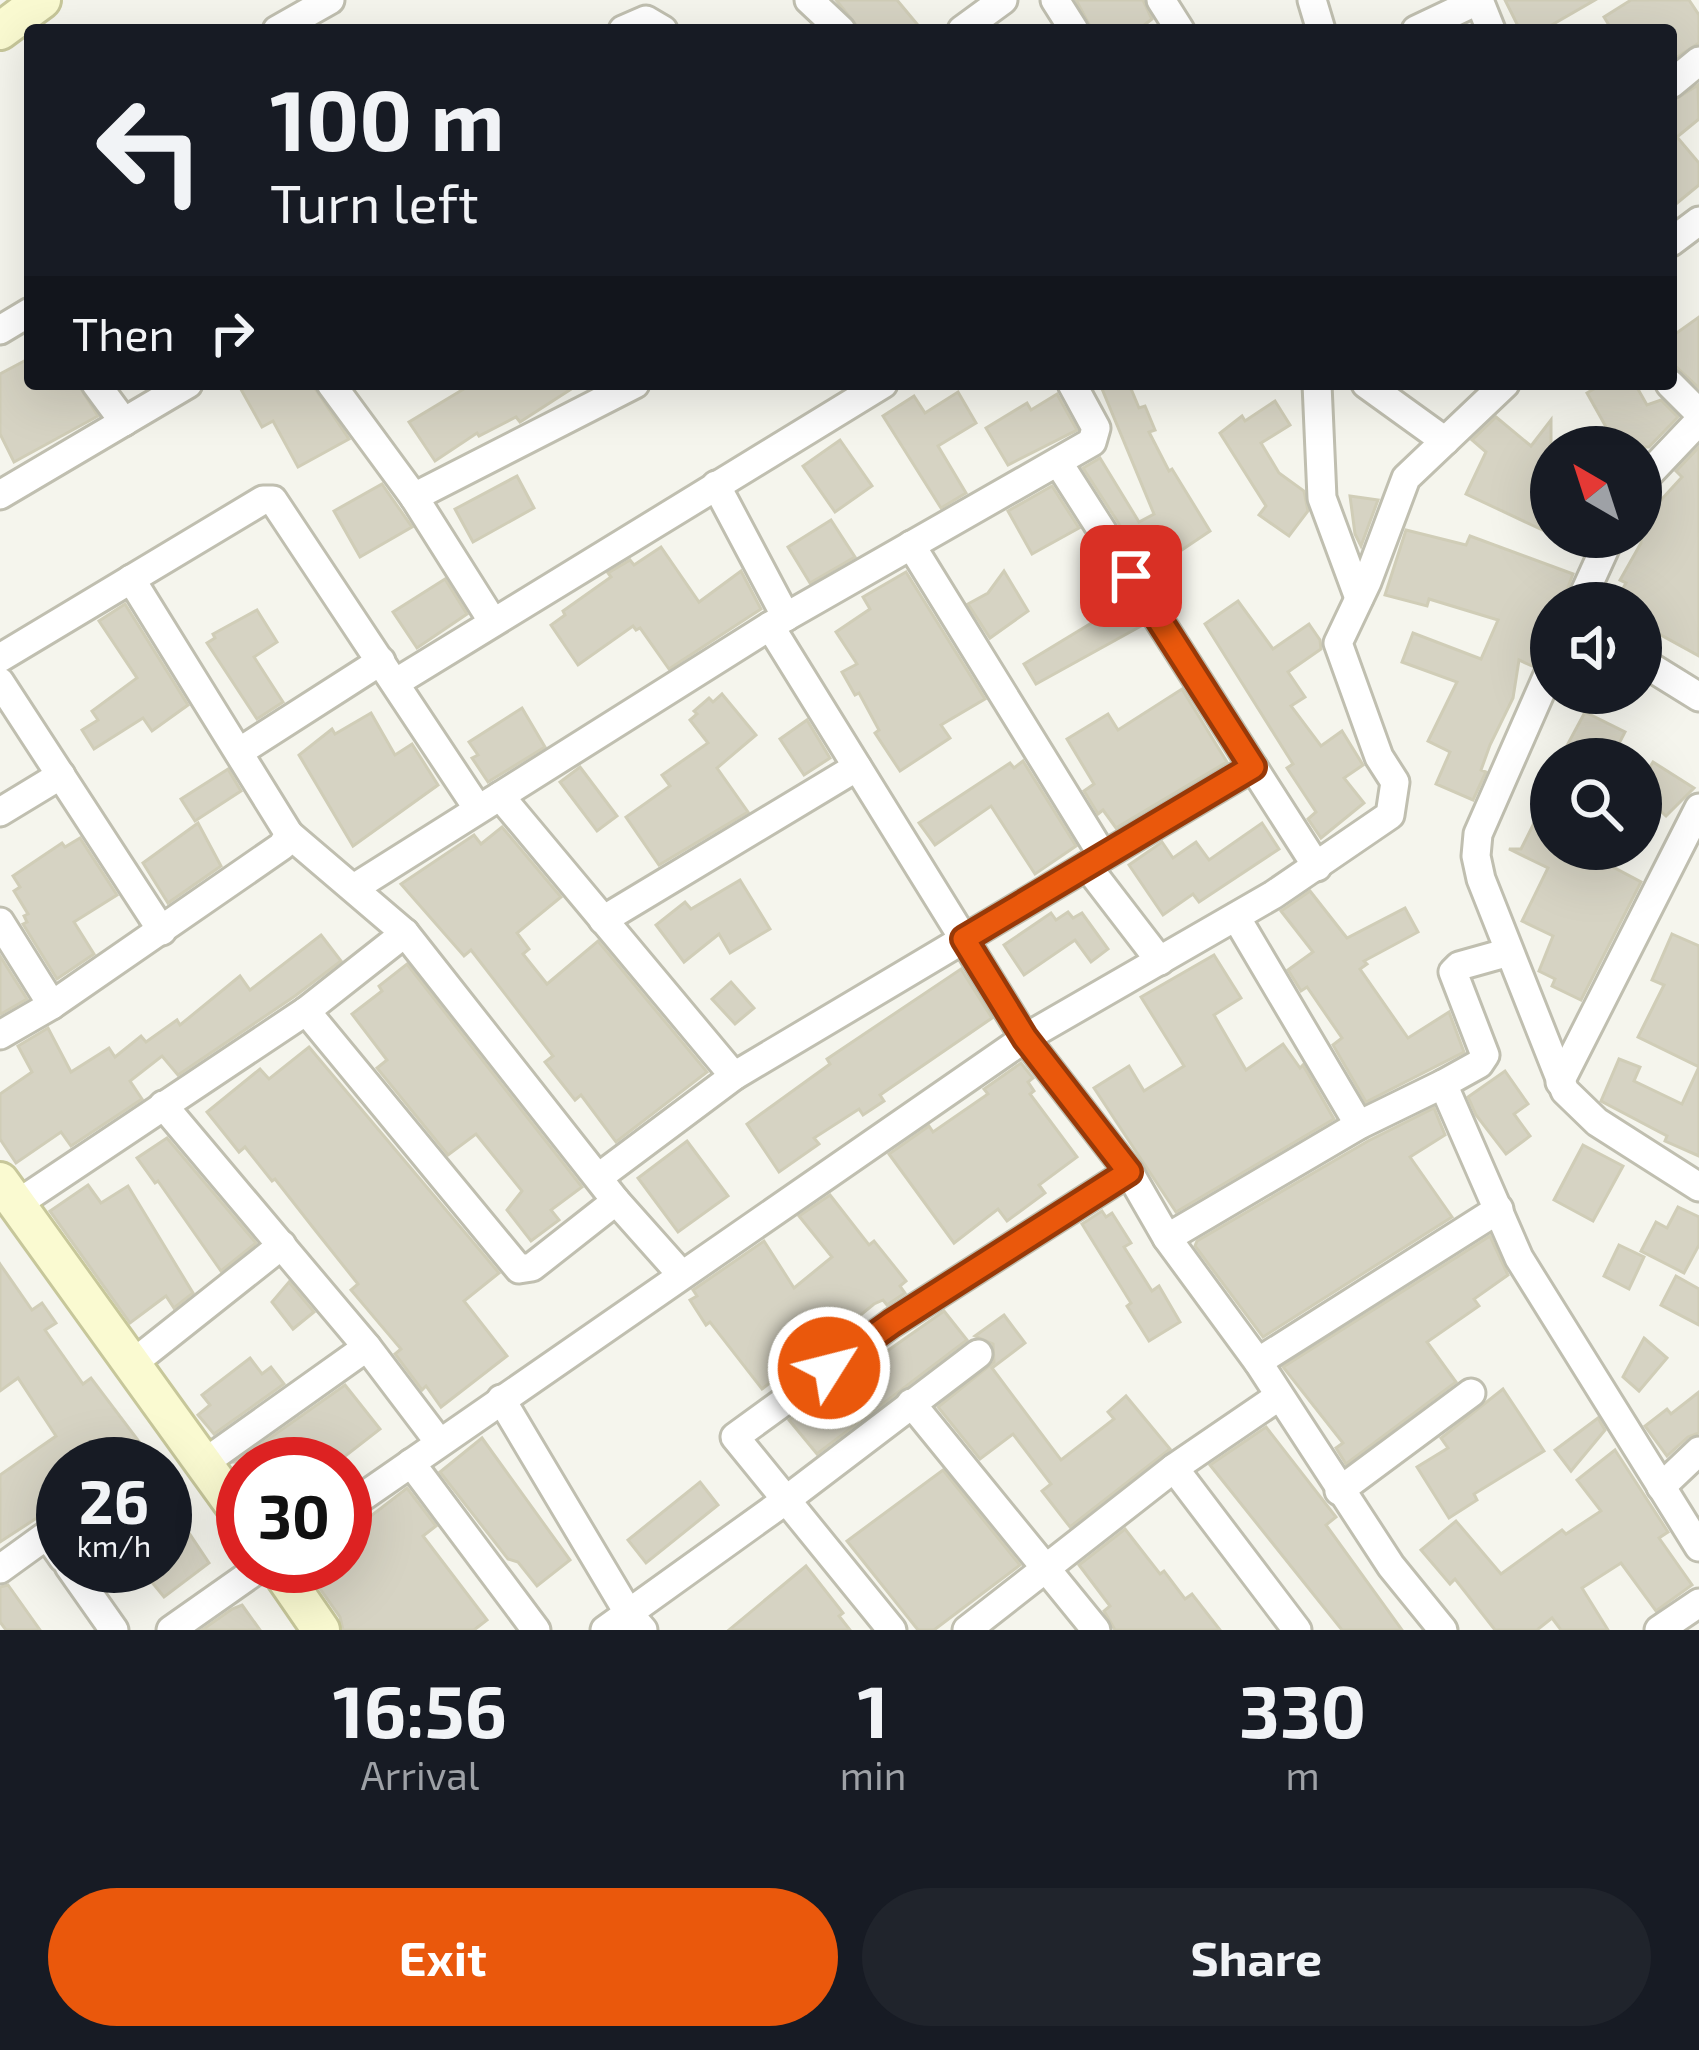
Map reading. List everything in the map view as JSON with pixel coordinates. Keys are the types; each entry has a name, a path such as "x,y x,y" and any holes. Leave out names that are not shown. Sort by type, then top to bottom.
{"street":[{"path":"13,33 42,0"},
{"path":"288,24 330,0"},
{"path":"809,0 835,24"},
{"path":"970,24 1003,0"},
{"path":"1429,24 1479,0"},
{"path":"100,390 124,422"},
{"path":"0,495 178,390"},
{"path":"335,390 414,497 494,622"},
{"path":"414,497 623,390"},
{"path":"239,752 494,622 873,390"},
{"path":"354,888 778,621 1092,442 1097,433 1075,390"},
{"path":"1317,390 1322,498 1351,615"},
{"path":"1374,390 1444,441"},
{"path":"372,1490 1025,1038 1236,917 1390,815 1395,782 1379,758 1338,650 1402,485 1499,390"},
{"path":"1662,458 1699,417 1675,390"},
{"path":"1058,461 1317,867"},
{"path":"716,485 778,621 857,767 1025,1038 1129,1172 1167,1238 1258,1362 1390,1566 1443,1630"},
{"path":"0,658 263,500 273,500 388,672 489,802 603,920 734,1076"},
{"path":"911,545 1095,861 1160,961"},
{"path":"131,579 289,834 404,933 616,1201 681,1274"},
{"path":"1662,674 1699,697"},
{"path":"0,682 162,931"},
{"path":"1531,714 1478,834 1476,856 1491,957 1560,1082 1598,1122 1699,1187"},
{"path":"603,920 857,767"},
{"path":"599,1177 734,1076 1253,767"},
{"path":"0,812 61,775"},
{"path":"1560,1082 1699,808"},
{"path":"0,1035 162,931 282,846 289,834"},
{"path":"1236,917 1359,1125"},
{"path":"0,922 52,1005"},
{"path":"216,1480 9,1192 163,1105 306,1011 404,933"},
{"path":"1167,1238 1359,1125 1479,1064 1486,1055 1453,972 1491,957"},
{"path":"306,1011 519,1269 532,1268 616,1201"},
{"path":"1443,1084 1519,1258 1699,1547"},
{"path":"163,1105 367,1347 439,1442"},
{"path":"892,1630 735,1437 892,1323 1129,1172"},
{"path":"1258,1362 1498,1209"},
{"path":"131,1364 282,1245"},
{"path":"204,1463 367,1347"},
{"path":"501,1399 626,1625 978,1354"},
{"path":"1339,1491 1471,1393"},
{"path":"967,1630 1174,1468 1278,1397"},
{"path":"911,1403 1096,1630"},
{"path":"1661,1486 1699,1451"},
{"path":"411,1463 536,1630"},
{"path":"1174,1468 1298,1630"},
{"path":"0,1569 36,1542"},
{"path":"88,1593 114,1630"},
{"path":"171,1630 224,1593"},
{"path":"296,1593 321,1630"},
{"path":"1659,1630 1699,1603"}],"building":[{"path":"836,0 897,0 917,24 855,24"},
{"path":"1076,0 1143,0 1152,19 1146,24 1089,24"},
{"path":"1505,0 1595,0 1553,24 1517,24"},
{"path":"1631,0 1689,0 1699,15 1699,43 1677,57 1677,24 1608,24 1604,17"},
{"path":"1698,85 1699,119 1677,137 1677,98"},
{"path":"1677,137 1699,163 1699,185 1677,203"},
{"path":"1699,317 1699,388 1677,368 1677,333"},
{"path":"24,361 24,390 82,390 98,416 14,462 0,434 0,374"},
{"path":"241,390 316,390 349,439 298,467 273,421 262,427"},
{"path":"462,390 570,390 520,422 516,417 477,433 435,461 409,422"},
{"path":"1102,390 1132,390 1139,408 1145,406 1155,430 1149,432 1169,471 1172,469 1210,531 1161,564 1141,534 1130,541 1083,468 1100,458 1139,522 1154,514"},
{"path":"1592,390 1638,390 1647,405 1661,400 1678,417 1662,434 1662,426 1606,426 1587,393"},
{"path":"958,392 976,423 938,446 966,493 941,508 883,416 914,396 925,413"},
{"path":"1057,394 1077,430 1008,465 986,428 1027,403 1031,410"},
{"path":"1275,401 1290,425 1261,443 1279,473 1304,491 1308,511 1289,536 1259,515 1266,506 1220,433 1242,416 1245,421"},
{"path":"1496,417 1530,445 1530,524 1466,494 1486,452 1472,440"},
{"path":"840,440 872,486 835,512 803,466"},
{"path":"1699,447 1699,656 1662,636 1662,582 1620,580 1632,558 1662,558 1662,499 1682,477 1676,471"},
{"path":"517,476 534,508 473,542 455,509"},
{"path":"382,484 412,527 360,557 334,511"},
{"path":"1052,486 1079,528 1032,554 1008,511"},
{"path":"1350,496 1378,500 1361,546 1355,534"},
{"path":"831,520 855,557 810,583 788,547"},
{"path":"1406,530 1466,545 1470,536 1573,574 1570,582 1530,582 1530,665 1519,660 1513,698 1490,745 1481,770 1486,772 1473,800 1436,784 1450,752 1428,741 1457,682 1402,662 1413,633 1481,659 1498,620 1429,599 1427,606 1385,595"},
{"path":"661,547 699,602 741,571 761,609 669,669 640,628 633,626 578,665 551,625 611,577 608,573 630,560 634,565"},
{"path":"1004,571 1028,611 990,638 968,604 988,593"},
{"path":"906,572 985,699 941,725 950,738 900,771 875,733 879,730 859,693 855,695 842,672 857,664 836,632 870,609 863,597"},
{"path":"445,579 467,614 417,648 393,612"},
{"path":"1238,601 1273,649 1309,624 1320,640 1321,649 1288,672 1305,697 1291,706 1321,746 1342,731 1363,765 1344,778 1364,803 1321,838 1308,819 1316,812 1287,768 1293,764 1205,624"},
{"path":"1126,602 1141,626 1036,684 1024,664"},
{"path":"125,604 188,705 152,731 143,718 94,749 82,730 98,720 92,711 137,678 99,621"},
{"path":"257,610 277,642 254,657 283,702 257,719 207,643 215,638 213,634"},
{"path":"1182,689 1227,762 1116,828 1103,810 1098,814 1084,791 1094,784 1067,739 1108,714 1118,730"},
{"path":"722,694 756,735 717,768 748,812 659,865 626,817 670,786 662,775 708,743 690,720 709,698 713,702"},
{"path":"522,708 545,747 488,782 472,758 478,755 469,742"},
{"path":"371,713 395,755 412,744 438,785 353,846 299,755 332,729 335,734"},
{"path":"1584,714 1625,732 1622,738 1571,738"},
{"path":"807,720 830,758 804,775 780,739"},
{"path":"1023,761 1076,846 1035,874 991,806 935,845 919,823 1010,763 1014,768"},
{"path":"580,767 617,816 597,831 560,782"},
{"path":"1662,768 1694,788 1666,816 1662,812"},
{"path":"228,769 241,791 195,821 181,799"},
{"path":"198,823 221,866 168,903 143,863"},
{"path":"1262,823 1279,849 1199,902 1193,894 1163,915 1129,865 1162,842 1173,858 1196,842 1209,860"},
{"path":"502,827 561,897 517,933 529,949 523,954 547,984 598,941 707,1072 616,1142 581,1095 575,1100 545,1062 553,1056 471,950 464,956 401,884 474,835 481,844"},
{"path":"1530,831 1530,859 1509,849 1521,849"},
{"path":"80,838 117,895 74,922 94,954 57,979 23,924 28,914 14,891 20,887 13,876 62,843 65,847"},
{"path":"1547,870 1618,870 1641,882 1581,1000 1552,986 1555,979 1539,971 1553,936 1522,921"},
{"path":"740,880 770,929 730,953 719,934 684,962 656,925 685,902 691,909"},
{"path":"1310,891 1347,938 1405,908 1418,932 1364,961 1367,964 1360,969 1408,1038 1449,1012 1464,1052 1366,1102 1333,1045 1342,1038 1307,987 1301,991 1288,970 1313,952 1281,911"},
{"path":"1068,912 1073,918 1082,913 1108,949 1091,962 1075,940 1024,975 1004,945 1051,913 1056,920"},
{"path":"1672,934 1699,946 1699,1067 1638,1037 1664,985 1652,980"},
{"path":"321,935 341,961 295,996 178,1075 162,1056 130,1081 142,1099 71,1146 61,1132 16,1163 0,1139 0,1094 32,1072 18,1046 48,1028 71,1072 109,1048 115,1057 141,1036 146,1042 177,1020 180,1025 240,976 250,990"},
{"path":"1214,955 1241,998 1214,1015 1246,1070 1283,1044 1300,1068 1303,1065 1334,1119 1176,1212 1094,1088 1129,1066 1144,1091 1184,1066 1141,997"},
{"path":"0,956 27,999 1,1014 0,1012"},
{"path":"407,964 582,1187 551,1210 559,1220 531,1241 507,1210 522,1191 476,1134 448,1155 377,1068 387,1060 352,1014"},
{"path":"961,969 992,1018 880,1095 884,1101 863,1115 859,1109 814,1138 819,1144 779,1172 747,1124 830,1064 827,1059"},
{"path":"731,982 754,1008 735,1024 712,999"},
{"path":"309,1047 499,1273 464,1301 507,1356 441,1407 395,1354 401,1349 351,1290 358,1284 275,1179 245,1147 239,1152 207,1112 260,1069 269,1079"},
{"path":"1619,1059 1640,1067 1634,1081 1682,1104 1699,1067 1699,1156 1601,1101"},
{"path":"1021,1063 1033,1078 1028,1082 1034,1091 1030,1094 1077,1157 1039,1185 1045,1193 1007,1221 998,1209 954,1243 889,1154 929,1126 933,1132 988,1094 984,1089"},
{"path":"1505,1071 1528,1104 1514,1114 1530,1136 1506,1154 1468,1097"},
{"path":"1434,1108 1445,1135 1410,1157 1452,1217 1263,1337 1195,1246 1197,1241"},
{"path":"167,1138 256,1243 221,1271 137,1158"},
{"path":"687,1141 728,1196 678,1232 638,1178"},
{"path":"1583,1145 1623,1166 1593,1221 1554,1200"},
{"path":"88,1185 101,1203 128,1186 193,1293 174,1308 166,1296 130,1323 50,1211"},
{"path":"830,1195 869,1245 874,1241 906,1281 900,1286 905,1293 887,1305 883,1300 874,1304 836,1335 839,1339 804,1364 800,1359 762,1389 710,1322 706,1325 690,1300 697,1296 693,1290 764,1241 794,1288 832,1257 799,1216"},
{"path":"1678,1207 1699,1217 1699,1245 1684,1273 1641,1251 1656,1222 1667,1228"},
{"path":"1102,1211 1106,1217 1112,1213 1131,1243 1124,1247 1152,1291 1159,1286 1180,1322 1149,1341 1082,1224"},
{"path":"1490,1236 1508,1275 1474,1299 1479,1306 1427,1342 1456,1382 1346,1464 1336,1448 1343,1443 1283,1367"},
{"path":"1619,1245 1644,1257 1629,1289 1604,1276"},
{"path":"0,1264 32,1310 42,1303 56,1323 45,1330 83,1384 91,1378 136,1437 55,1437 18,1378 0,1391"},
{"path":"1676,1276 1699,1289 1699,1325 1661,1305"},
{"path":"289,1282 314,1312 293,1329 272,1302"},
{"path":"944,1311 967,1340 817,1454 789,1420"},
{"path":"1004,1315 1025,1343 992,1368 1061,1460 1114,1419 1108,1412 1126,1396 1170,1449 1070,1527 1042,1491 1051,1484 1013,1434 980,1459 938,1407 994,1362 993,1344 975,1336"},
{"path":"1644,1338 1667,1358 1639,1391 1623,1377"},
{"path":"250,1358 262,1374 271,1367 284,1384 214,1434 198,1415 210,1405 202,1395"},
{"path":"345,1385 380,1429 370,1437 271,1437"},
{"path":"1503,1389 1544,1451 1474,1494 1477,1500 1449,1518 1417,1467 1448,1448 1441,1438"},
{"path":"1699,1392 1699,1433 1667,1456 1645,1426 1667,1409 1671,1414"},
{"path":"1598,1418 1605,1430 1571,1471 1555,1450"},
{"path":"1266,1427 1336,1517 1326,1525 1402,1630 1342,1630 1210,1465"},
{"path":"482,1438 570,1560 537,1586 518,1562 508,1559 440,1472"},
{"path":"36,1450 36,1518 0,1542 0,1475"},
{"path":"1615,1450 1668,1532 1659,1538 1692,1585 1656,1611 1621,1563 1582,1588 1608,1630 1561,1630 1552,1618 1537,1630 1495,1630 1455,1579 1450,1584 1421,1550 1456,1521 1501,1574 1562,1530 1566,1534 1601,1511 1577,1480"},
{"path":"943,1470 1020,1565 934,1630 918,1630 847,1541"},
{"path":"700,1482 718,1505 646,1563 628,1540"},
{"path":"407,1488 436,1526 423,1536 487,1620 474,1630 343,1630 323,1593 372,1593 372,1515"},
{"path":"1125,1529 1160,1574 1164,1571 1185,1599 1192,1594 1220,1630 1115,1630 1104,1611 1110,1606 1079,1565"},
{"path":"192,1538 209,1563 192,1576"},
{"path":"806,1566 843,1613 839,1616 850,1630 729,1630"},
{"path":"8,1585 40,1630 6,1630 0,1622 0,1587"},
{"path":"242,1605 260,1630 202,1630 232,1609"}],"route":[{"path":"829,1368 1129,1172 1025,1038 964,939 1253,767 1131,576"}]}
